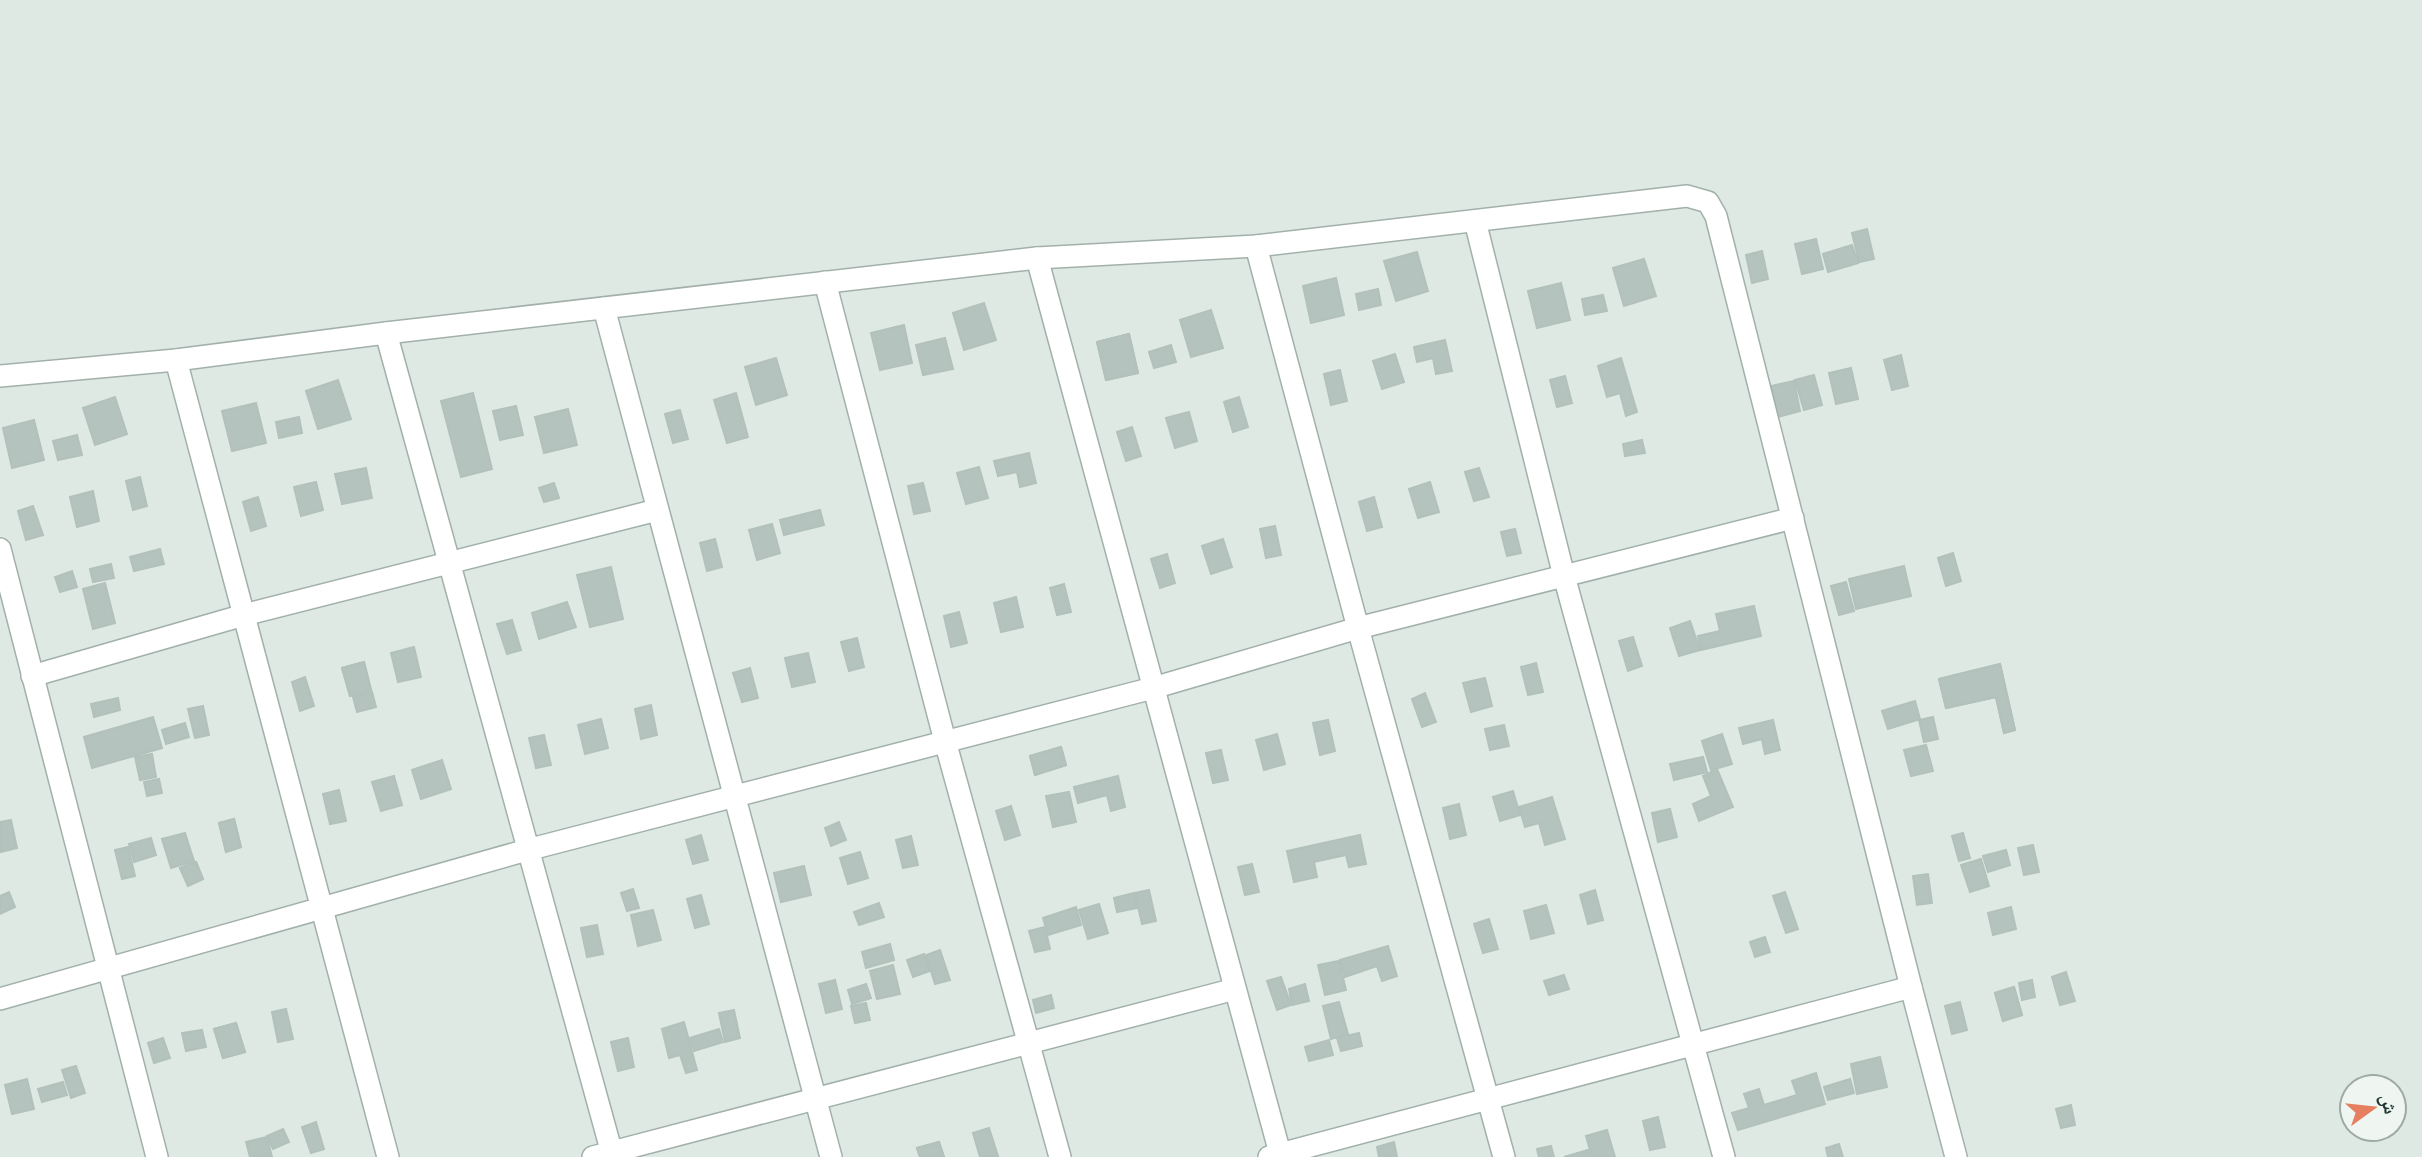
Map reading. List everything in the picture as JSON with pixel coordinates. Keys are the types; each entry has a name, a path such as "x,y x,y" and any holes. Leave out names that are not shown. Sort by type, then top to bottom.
{"street":[{"path":"0,376 176,360 386,333 1037,258 1256,246 1687,196 1708,202 1716,216 1956,1157"},
{"path":"1475,222 1564,576 1724,1157"},
{"path":"1256,246 1504,1157"},
{"path":"1037,258 1235,989 1276,1156 1911,987"},
{"path":"825,282 945,741 1060,1157"},
{"path":"604,308 831,1157"},
{"path":"386,333 527,850 606,1155 1235,989"},
{"path":"176,360 388,1157"},
{"path":"32,676 244,615 657,510"},
{"path":"0,999 527,850 1153,688 1358,628 1793,517"},
{"path":"0,549 156,1157"}],"building":[{"path":"1867,229 1874,259 1859,262 1852,233"},
{"path":"1816,239 1823,269 1802,274 1795,244"},
{"path":"1852,245 1858,263 1828,272 1823,254"},
{"path":"1762,251 1768,279 1752,283 1746,255"},
{"path":"1417,252 1428,291 1396,301 1384,261"},
{"path":"1644,259 1656,296 1624,306 1613,268"},
{"path":"1336,278 1344,315 1311,323 1303,286"},
{"path":"1561,283 1570,320 1537,328 1528,291"},
{"path":"1378,289 1381,305 1359,310 1356,294"},
{"path":"1603,295 1607,311 1585,315 1582,299"},
{"path":"984,303 996,340 964,350 953,313"},
{"path":"1211,310 1223,348 1191,357 1180,320"},
{"path":"904,325 912,363 880,370 871,333"},
{"path":"1129,334 1138,373 1106,380 1097,342"},
{"path":"1129,334 1138,373 1106,380 1097,342"},
{"path":"945,338 953,369 923,375 916,345"},
{"path":"1445,340 1452,371 1436,374 1433,358 1417,362 1414,347"},
{"path":"1171,345 1176,362 1154,368 1149,352"},
{"path":"1395,354 1404,382 1382,389 1373,361"},
{"path":"1901,355 1908,386 1892,390 1884,360"},
{"path":"776,358 787,395 756,405 745,367"},
{"path":"1621,358 1637,412 1626,416 1620,393 1607,397 1598,366"},
{"path":"1851,368 1858,399 1836,404 1829,373"},
{"path":"1340,370 1347,401 1331,405 1324,374"},
{"path":"1814,375 1822,405 1804,410 1795,380"},
{"path":"1565,376 1572,403 1557,407 1550,380"},
{"path":"338,380 351,419 318,429 306,391"},
{"path":"1794,381 1800,411 1774,418 1767,387"},
{"path":"473,393 492,469 461,477 441,401"},
{"path":"736,393 748,437 727,443 714,400"},
{"path":"115,397 127,434 95,445 83,408"},
{"path":"1239,397 1248,427 1233,432 1224,402"},
{"path":"256,403 266,443 232,451 222,411"},
{"path":"516,406 523,435 500,440 493,411"},
{"path":"568,409 577,445 544,453 535,417"},
{"path":"680,410 688,439 673,443 665,414"},
{"path":"1189,412 1197,441 1175,448 1166,418"},
{"path":"299,417 302,433 279,438 276,422"},
{"path":"34,420 44,460 12,468 3,428"},
{"path":"1132,427 1141,456 1126,461 1117,432"},
{"path":"77,435 82,455 58,460 53,441"},
{"path":"1642,440 1645,453 1625,456 1623,444"},
{"path":"1029,453 1036,483 1020,487 1017,472 998,476 994,461"},
{"path":"979,467 988,498 966,504 957,473"},
{"path":"366,468 372,498 342,504 335,474"},
{"path":"1479,468 1489,497 1474,501 1465,472"},
{"path":"140,477 147,506 133,510 126,481"},
{"path":"316,482 323,510 301,516 294,487"},
{"path":"1430,482 1439,512 1418,518 1409,489"},
{"path":"554,483 559,498 544,502 539,488"},
{"path":"923,483 930,511 914,514 908,486"},
{"path":"93,491 99,521 77,527 70,497"},
{"path":"258,497 266,526 251,531 243,502"},
{"path":"1374,497 1382,527 1367,531 1359,502"},
{"path":"33,506 43,535 26,540 18,511"},
{"path":"820,510 824,525 784,535 780,520"},
{"path":"772,524 780,553 757,560 749,530"},
{"path":"1275,526 1281,555 1266,558 1260,529"},
{"path":"1515,529 1521,553 1507,556 1501,532"},
{"path":"715,539 722,567 707,571 700,543"},
{"path":"1223,539 1232,567 1211,574 1202,546"},
{"path":"160,549 164,564 134,571 130,557"},
{"path":"1953,553 1961,581 1946,586 1938,558"},
{"path":"1167,554 1175,583 1160,588 1151,559"},
{"path":"111,564 114,578 93,582 90,569"},
{"path":"1904,566 1911,596 1856,609 1849,579"},
{"path":"611,567 623,619 590,627 577,575"},
{"path":"72,571 77,587 60,592 55,577"},
{"path":"1846,582 1854,611 1839,615 1831,586"},
{"path":"105,583 115,623 93,629 83,589"},
{"path":"1064,584 1071,612 1057,615 1050,588"},
{"path":"1016,597 1023,627 1001,632 994,603"},
{"path":"567,602 576,627 539,639 532,613"},
{"path":"1754,606 1761,636 1701,650 1698,636 1720,631 1716,614"},
{"path":"959,612 967,643 951,647 944,616"},
{"path":"512,620 521,650 507,654 497,624"},
{"path":"1690,621 1700,650 1679,656 1670,628"},
{"path":"1633,637 1642,666 1628,671 1619,641"},
{"path":"857,638 864,667 849,671 841,642"},
{"path":"414,647 421,677 398,682 391,653"},
{"path":"808,653 815,682 792,687 785,658"},
{"path":"364,662 371,690 350,696 342,668"},
{"path":"364,662 371,690 350,696 342,668"},
{"path":"1536,663 1543,692 1528,695 1521,667"},
{"path":"2000,664 2015,730 2004,733 1996,697 1946,708 1939,679"},
{"path":"2000,664 2015,730 2004,733 1996,697 1946,708 1939,679"},
{"path":"750,668 758,698 742,702 733,673"},
{"path":"305,677 314,706 300,711 292,682"},
{"path":"1485,678 1492,706 1471,712 1463,683"},
{"path":"372,692 376,707 357,712 353,697"},
{"path":"1425,693 1436,722 1422,727 1412,699"},
{"path":"118,698 120,710 94,717 91,704"},
{"path":"1915,701 1920,719 1888,729 1882,711"},
{"path":"651,705 657,735 641,739 635,709"},
{"path":"203,706 209,735 195,738 188,709"},
{"path":"153,717 162,748 92,768 84,737"},
{"path":"1933,717 1938,739 1924,742 1919,720"},
{"path":"601,719 608,748 585,754 578,725"},
{"path":"1328,720 1335,751 1320,755 1313,723"},
{"path":"1773,720 1780,750 1765,754 1762,739 1743,744 1739,728"},
{"path":"185,723 189,737 166,744 162,730"},
{"path":"1504,725 1509,746 1490,750 1485,729"},
{"path":"1277,734 1285,764 1264,770 1256,740"},
{"path":"1722,734 1732,764 1711,770 1702,741"},
{"path":"544,735 551,765 536,768 529,738"},
{"path":"1926,745 1933,771 1911,776 1904,750"},
{"path":"1061,747 1066,765 1035,775 1030,756"},
{"path":"1061,747 1066,765 1035,775 1030,756"},
{"path":"1221,750 1228,780 1213,783 1206,753"},
{"path":"152,754 156,777 140,780 135,757"},
{"path":"1703,757 1707,772 1674,780 1670,764"},
{"path":"442,760 451,789 421,799 412,770"},
{"path":"1717,769 1733,807 1699,821 1693,804 1711,796 1703,776"},
{"path":"394,776 402,805 381,811 372,782"},
{"path":"1118,776 1125,807 1111,811 1107,795 1078,803 1074,787"},
{"path":"159,779 162,793 147,796 144,782"},
{"path":"339,790 346,821 330,824 323,794"},
{"path":"1513,791 1520,815 1500,821 1493,797"},
{"path":"1069,792 1076,822 1053,827 1046,796"},
{"path":"1552,797 1565,839 1545,845 1539,823 1525,827 1519,807"},
{"path":"1459,804 1466,835 1450,839 1443,808"},
{"path":"1011,806 1020,835 1005,840 996,811"},
{"path":"1670,809 1677,837 1658,842 1652,813"},
{"path":"234,819 241,847 226,852 219,823"},
{"path":"234,819 241,847 226,852 219,823"},
{"path":"11,820 17,848 1,852 0,822"},
{"path":"839,822 846,840 831,846 825,828"},
{"path":"185,833 194,861 171,868 162,839"},
{"path":"1963,833 1970,858 1959,861 1952,836"},
{"path":"701,835 708,860 693,864 686,840"},
{"path":"1360,835 1366,864 1349,867 1346,855 1314,862 1317,877 1294,882 1287,851"},
{"path":"911,836 918,865 903,868 896,840"},
{"path":"151,838 156,855 134,862 129,844"},
{"path":"2033,845 2039,872 2024,875 2018,848"},
{"path":"128,847 135,876 122,879 115,850"},
{"path":"2006,850 2010,865 1988,872 1983,856"},
{"path":"860,852 868,878 848,884 840,858"},
{"path":"1981,859 1989,886 1970,892 1961,865"},
{"path":"196,862 203,879 188,886 180,868"},
{"path":"196,862 203,879 188,886 180,868"},
{"path":"1252,864 1259,892 1245,895 1238,867"},
{"path":"804,866 811,895 781,902 774,873"},
{"path":"1928,874 1932,903 1917,905 1913,876"},
{"path":"633,889 639,908 627,911 621,893"},
{"path":"1149,890 1156,921 1142,924 1135,893"},
{"path":"1595,890 1603,920 1588,924 1580,895"},
{"path":"9,892 15,907 0,914 0,896"},
{"path":"1785,892 1798,929 1786,933 1773,896"},
{"path":"1134,893 1137,908 1117,912 1114,898"},
{"path":"701,895 709,924 695,928 687,899"},
{"path":"879,903 884,917 859,925 854,912"},
{"path":"1099,904 1108,933 1088,939 1079,910"},
{"path":"1546,905 1554,933 1531,939 1524,911"},
{"path":"1076,907 1081,925 1048,935 1043,918"},
{"path":"2011,907 2016,929 1993,935 1988,913"},
{"path":"653,910 661,940 638,946 631,915"},
{"path":"1489,919 1498,949 1483,953 1474,924"},
{"path":"597,925 603,954 587,957 581,928"},
{"path":"1045,927 1050,949 1035,952 1029,931"},
{"path":"1765,937 1770,952 1755,957 1750,942"},
{"path":"890,944 894,960 866,968 862,952"},
{"path":"1388,946 1397,976 1382,981 1377,966 1345,977 1340,960"},
{"path":"940,950 950,980 935,984 926,955"},
{"path":"924,954 930,971 913,977 907,960"},
{"path":"1339,961 1346,990 1325,995 1318,965"},
{"path":"893,965 900,994 877,999 870,971"},
{"path":"2066,972 2075,1001 2060,1005 2052,977"},
{"path":"1564,975 1569,989 1549,995 1544,981"},
{"path":"1281,977 1291,1005 1277,1010 1267,981"},
{"path":"835,980 842,1009 826,1013 819,984"},
{"path":"2032,980 2035,997 2022,1000 2019,983"},
{"path":"866,984 871,998 852,1004 848,990"},
{"path":"1305,984 1309,1001 1292,1005 1289,989"},
{"path":"2014,987 2022,1015 2003,1021 1995,993"},
{"path":"2014,987 2022,1015 2003,1021 1995,993"},
{"path":"1051,995 1054,1008 1036,1013 1033,1000"},
{"path":"1339,1002 1348,1034 1331,1039 1323,1006"},
{"path":"1960,1002 1967,1030 1952,1034 1945,1006"},
{"path":"866,1003 870,1020 855,1023 851,1006"},
{"path":"286,1009 293,1039 278,1042 272,1012"},
{"path":"734,1010 740,1038 725,1042 719,1013"},
{"path":"684,1022 697,1070 686,1073 680,1055 669,1058 662,1029"},
{"path":"236,1023 245,1052 223,1058 214,1029"},
{"path":"236,1023 245,1052 223,1058 214,1029"},
{"path":"719,1029 723,1042 694,1051 690,1038"},
{"path":"202,1030 206,1047 186,1051 182,1033"},
{"path":"1359,1033 1362,1046 1341,1051 1337,1038"},
{"path":"163,1038 170,1058 154,1063 148,1043"},
{"path":"628,1038 634,1067 618,1071 611,1042"},
{"path":"1329,1040 1333,1055 1309,1061 1305,1047"},
{"path":"1880,1057 1887,1087 1857,1094 1851,1064"},
{"path":"76,1066 85,1093 71,1098 62,1070"},
{"path":"1816,1073 1825,1104 1738,1130 1732,1113 1749,1108 1744,1094 1759,1089 1764,1105 1797,1095 1792,1081"},
{"path":"27,1079 34,1109 12,1114 5,1085"},
{"path":"1850,1079 1854,1093 1828,1100 1824,1087"},
{"path":"63,1082 67,1095 42,1102 38,1089"},
{"path":"2071,1105 2075,1125 2061,1128 2056,1109"},
{"path":"1658,1117 1665,1147 1650,1150 1643,1121"},
{"path":"316,1122 324,1149 311,1153 302,1127"},
{"path":"989,1128 998,1156 980,1157 973,1133"},
{"path":"283,1129 289,1142 273,1149 267,1136"},
{"path":"1607,1130 1615,1157 1592,1157 1586,1136"},
{"path":"267,1137 272,1157 250,1157 246,1142"},
{"path":"939,1142 944,1157 920,1157 917,1148"},
{"path":"939,1142 944,1157 920,1157 917,1148"},
{"path":"1394,1142 1397,1157 1379,1157 1377,1147"},
{"path":"1839,1144 1843,1157 1828,1157 1826,1148"},
{"path":"1551,1146 1554,1157 1539,1157 1537,1149"},
{"path":"1588,1150 1590,1157 1564,1157"}]}
